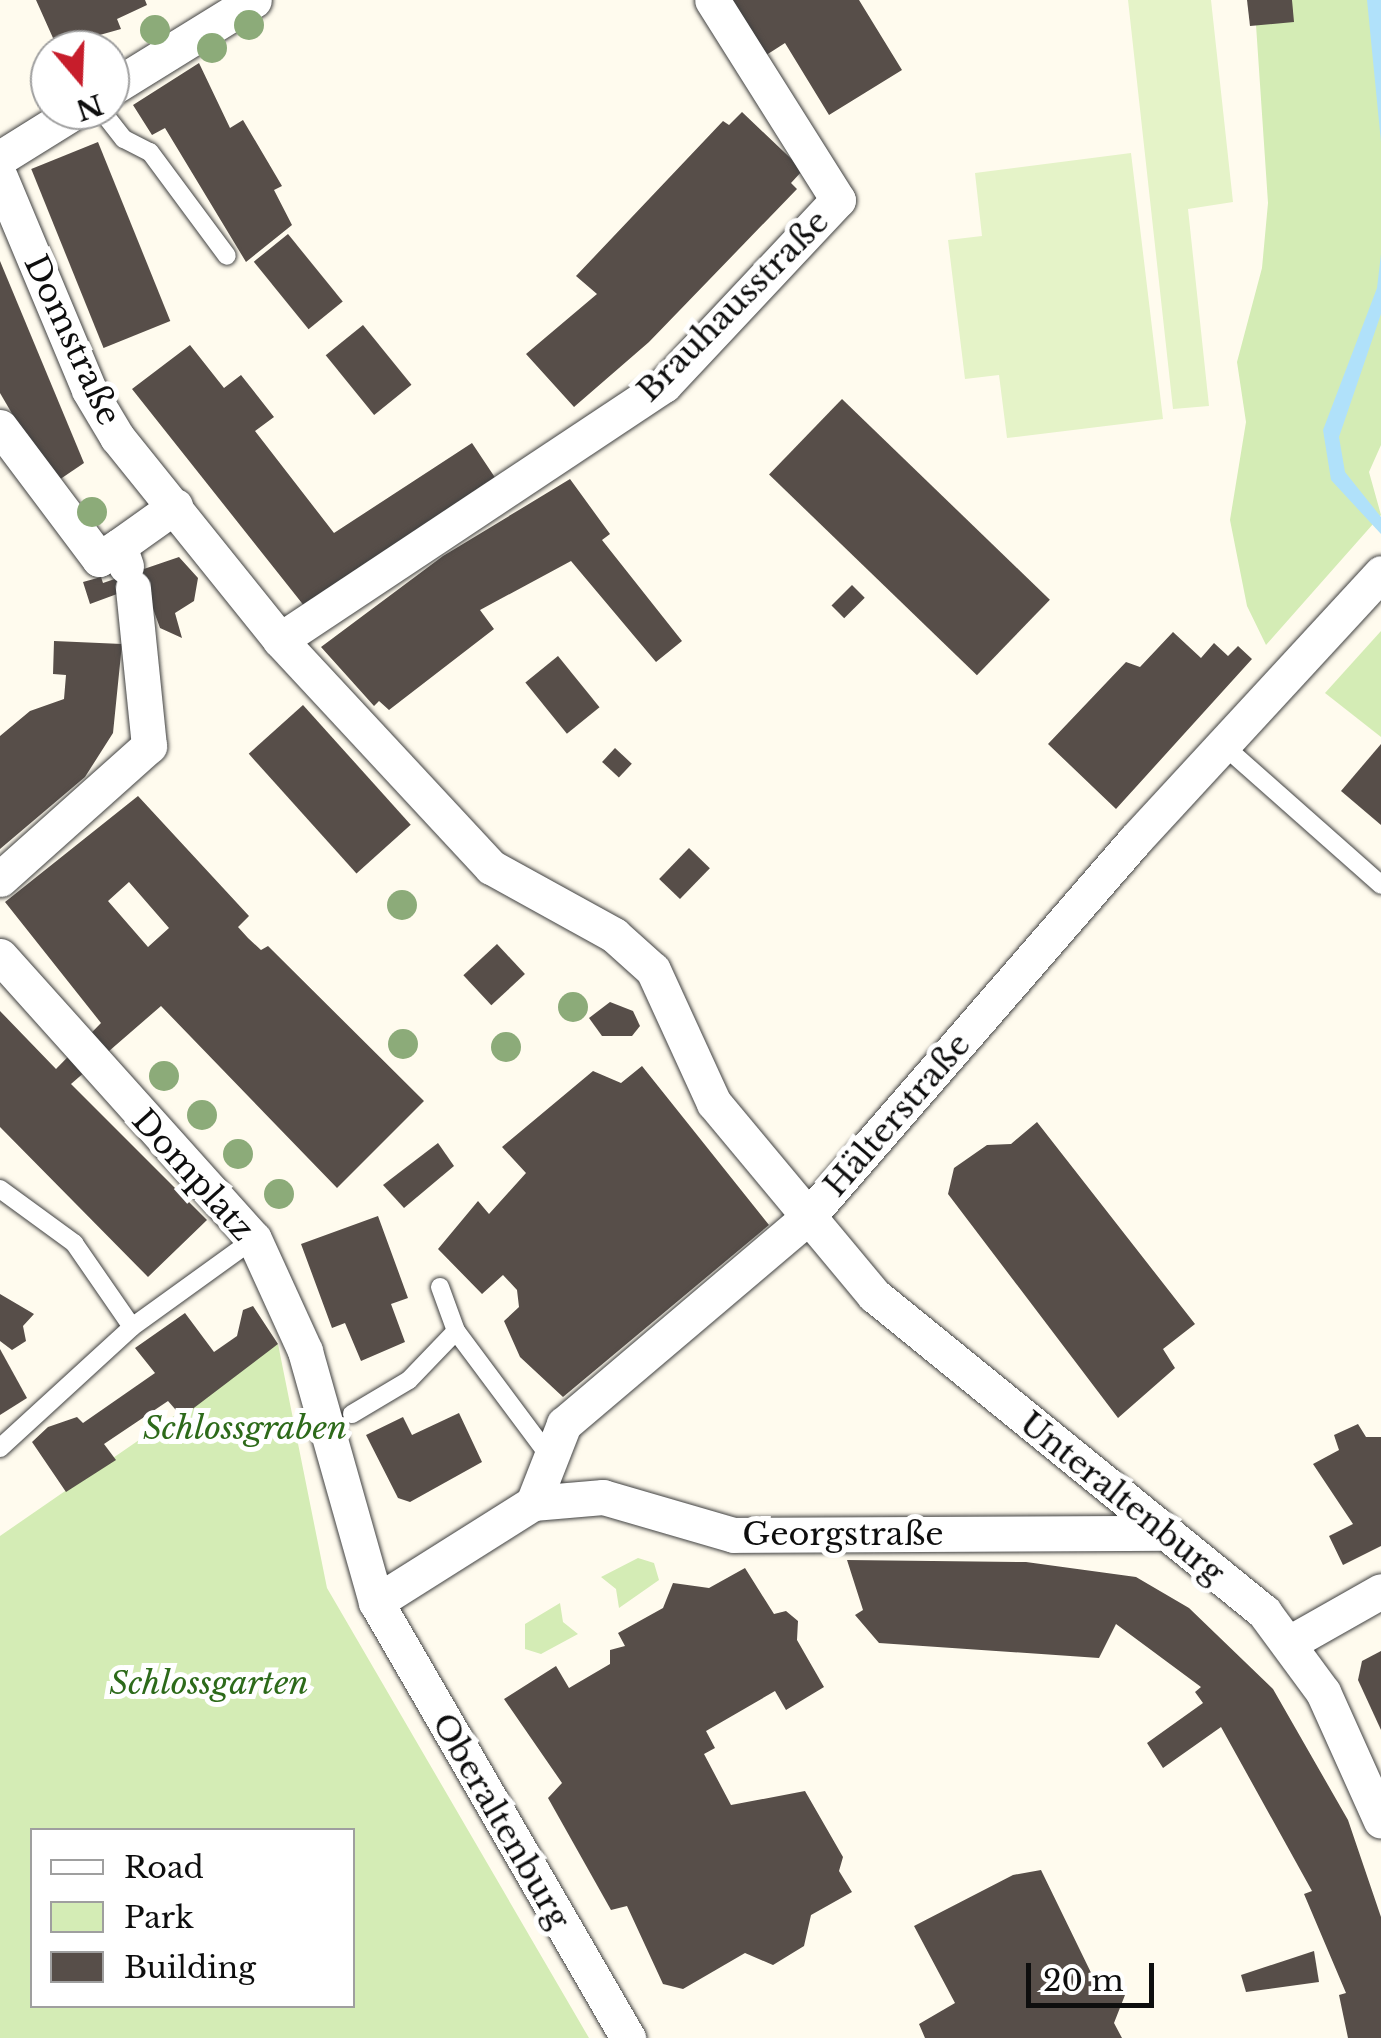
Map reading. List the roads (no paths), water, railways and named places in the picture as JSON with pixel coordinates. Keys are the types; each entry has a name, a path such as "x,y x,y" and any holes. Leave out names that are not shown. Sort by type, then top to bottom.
{"street":[{"path":"130,78 254,0"},
{"name":"Brauhausstraße","path":"280,640 599,433 664,385 838,200 712,0"},
{"path":"0,158 45,130"},
{"name":"Domstraße","path":"0,177 88,390 175,506"},
{"path":"0,427 99,560 127,570"},
{"path":"0,879 149,746 127,570 175,506 280,640 492,867 614,935 653,970 714,1103 807,1218"},
{"name":"Hälterstraße","path":"533,1504 547,1453 564,1424 807,1218 1222,745 1381,573"},
{"name":"Domplatz","path":"0,956 254,1239 305,1351 376,1602"},
{"name":"Unteraltenburg","path":"807,1218 874,1295 1291,1642 1354,1750 1381,1821"},
{"name":"Georgstraße","path":"533,1504 603,1497 734,1535 1159,1533"},
{"path":"376,1602 533,1504"},
{"path":"1291,1642 1381,1592"},
{"name":"Oberaltenburg","path":"376,1602 628,2038"}],"lane":[{"path":"117,130 124,139 150,152 227,256"},
{"path":"1222,745 1381,885"},
{"path":"0,1189 74,1243 132,1327"},
{"path":"0,1448 132,1327 254,1239"},
{"path":"440,1288 456,1330 547,1453"},
{"path":"352,1414 409,1380 456,1330"}],"water":[{"path":"1367,0 1381,0 1381,142"},
{"path":"1381,254 1381,314 1339,437 1345,472 1381,517 1381,534 1331,480 1323,430 1377,288"}],"park label":[{"name":"Schlossgraben","path":"245,1428"},
{"name":"Schlossgarten","path":"209,1683"}]}
